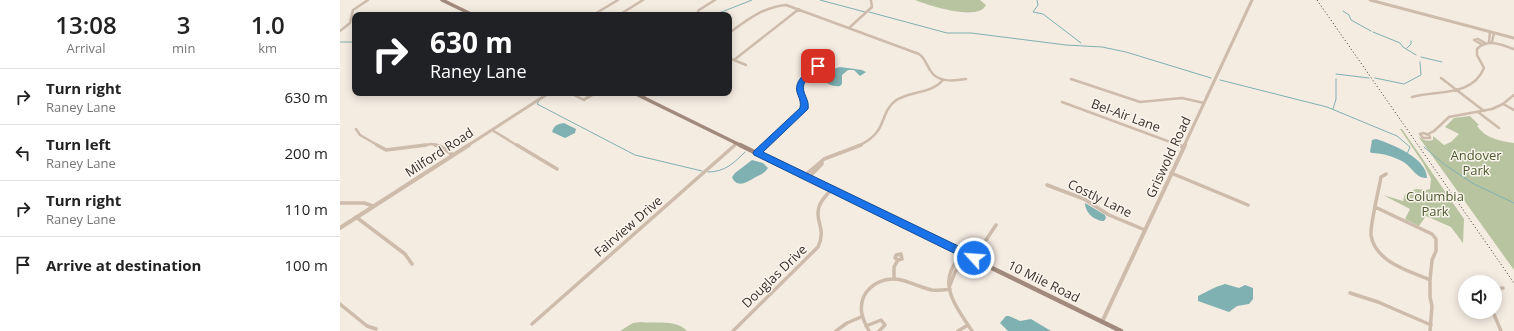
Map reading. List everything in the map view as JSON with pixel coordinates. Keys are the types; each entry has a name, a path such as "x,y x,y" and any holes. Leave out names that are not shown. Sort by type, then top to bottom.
{"main road":[{"path":"442,0 467,12"},
{"name":"10 Mile Road","path":"644,96 1121,331"}],"street":[{"path":"353,12 357,6 368,0"},
{"path":"598,12 618,0"},
{"path":"623,12 643,0"},
{"path":"698,12 715,0"},
{"path":"849,28 872,7 872,0 867,0"},
{"name":"Griswold Road","path":"1102,322 1252,0"},
{"path":"1370,0 1514,38"},
{"path":"732,31 760,10 767,7 786,5 920,54 925,57 933,74 943,80 966,79"},
{"path":"746,65 734,60 799,9"},
{"path":"340,31 351,23 352,16"},
{"path":"1490,32 1490,42"},
{"path":"1490,42 1494,33"},
{"path":"1481,44 1474,40 1478,39 1485,43"},
{"path":"1412,97 1419,94 1457,90 1475,83 1484,67 1477,53 1477,49 1481,44 1490,42 1514,50"},
{"path":"757,153 803,109 805,103 800,90 800,84 830,56"},
{"path":"1441,78 1484,111"},
{"path":"1071,79 1136,101 1151,102 1182,98 1204,103"},
{"path":"806,177 822,164 822,161 827,157 865,144 876,136 882,128 891,105 897,100 907,96 931,91 943,80"},
{"path":"1428,134 1452,116 1484,111 1503,104 1514,95"},
{"name":"Milford Road","path":"340,228 544,96"},
{"path":"576,96 584,100"},
{"path":"584,100 589,96"},
{"path":"584,100 591,96"},
{"name":"Bel-Air Lane","path":"1062,102 1184,147"},
{"path":"1503,104 1514,110"},
{"path":"1478,112 1498,128"},
{"path":"356,129 356,132 360,135 386,150 432,144 440,146 453,155"},
{"path":"492,130 557,168"},
{"name":"Fairview Drive","path":"532,324 737,143"},
{"path":"1172,173 1248,205"},
{"path":"1386,174 1381,177 1375,206 1371,234 1375,247 1383,256 1395,265 1430,280"},
{"name":"Costly Lane","path":"1047,185 1084,199 1106,213 1145,230"},
{"name":"Douglas Drive","path":"733,331 818,247 823,232 818,211 819,205 832,189"},
{"path":"340,203 364,203 374,206"},
{"path":"1375,206 1432,234 1436,238 1436,251 1432,260 1430,280 1430,331"},
{"path":"356,217 405,254 412,264"},
{"path":"974,258 996,225"},
{"path":"962,252 951,269 949,277 950,287 956,306 972,331"},
{"path":"950,287 958,268 967,255"},
{"path":"894,277 894,267 898,260"},
{"path":"869,331 861,317 860,309 868,290 882,280 894,277 905,279 927,289 950,287"},
{"path":"1350,293 1378,302 1431,325"},
{"path":"340,304 367,326 376,329"},
{"path":"836,331 847,323 861,317"},
{"path":"1496,319 1501,331"},
{"path":"866,326 881,320 885,325 879,331"},
{"path":"958,331 968,325"}],"green space":[{"path":"915,0 980,0 986,5 981,10 963,12 952,11"},
{"name":"Andover Park","path":"1470,116 1479,125 1477,126 1484,133 1498,140 1514,143 1514,270 1418,136 1423,140 1429,141 1433,140 1433,136 1444,145 1451,142 1459,134 1445,127 1454,118"},
{"name":"Columbia Park","path":"1400,129 1402,129 1464,219 1463,243 1451,227 1426,216 1419,226 1405,219 1410,209 1383,195 1403,201 1405,194 1416,189 1430,189 1431,179 1423,163"},
{"path":"633,323 672,323 687,331 620,331"}],"water":[{"path":"840,67 862,70 866,72 860,76 854,70 848,70 842,75 842,84 840,86 830,85 822,79 827,71"},
{"path":"564,123 576,129 575,133 565,138 552,132 556,125"},
{"path":"1376,139 1391,144 1415,158 1421,164 1427,178 1420,177 1405,163 1397,159 1370,152 1372,140"},
{"path":"752,160 763,163 768,168 762,174 742,184 734,181 732,177 735,173"},
{"path":"1085,203 1105,215 1106,218 1104,221 1097,220 1091,216 1085,207"},
{"path":"1225,284 1239,288 1245,285 1253,288 1253,299 1249,304 1237,306 1229,312 1198,301 1198,296"},
{"path":"1006,316 1020,321 1031,319 1051,331 1008,331 1000,323"}],"waterway":[{"path":"722,12 752,0"},
{"path":"820,0 865,12"},
{"path":"1037,0 1038,5 1033,12 1043,14 1081,43"},
{"path":"1343,11 1349,15 1351,20 1371,31"},
{"path":"869,12 947,33 971,33 1066,45 1102,47 1126,52 1211,78"},
{"path":"1373,32 1400,43 1403,47 1416,55"},
{"path":"1407,48 1411,44 1411,41"},
{"path":"340,42 352,42"},
{"path":"1421,57 1442,62"},
{"path":"1375,78 1404,84 1421,75 1420,62"},
{"path":"1336,74 1369,78"},
{"path":"1333,109 1336,99 1336,79"},
{"path":"1220,80 1327,107 1397,136 1410,147 1407,154"},
{"path":"539,101 537,104 635,155 702,171"},
{"path":"1424,147 1445,165 1474,184 1514,203"},
{"path":"708,172 724,169 745,152"}],"railway":[{"path":"1317,0 1514,283"}],"route":[{"path":"818,66 800,84 800,92 805,101 803,109 757,153 974,258"}]}
